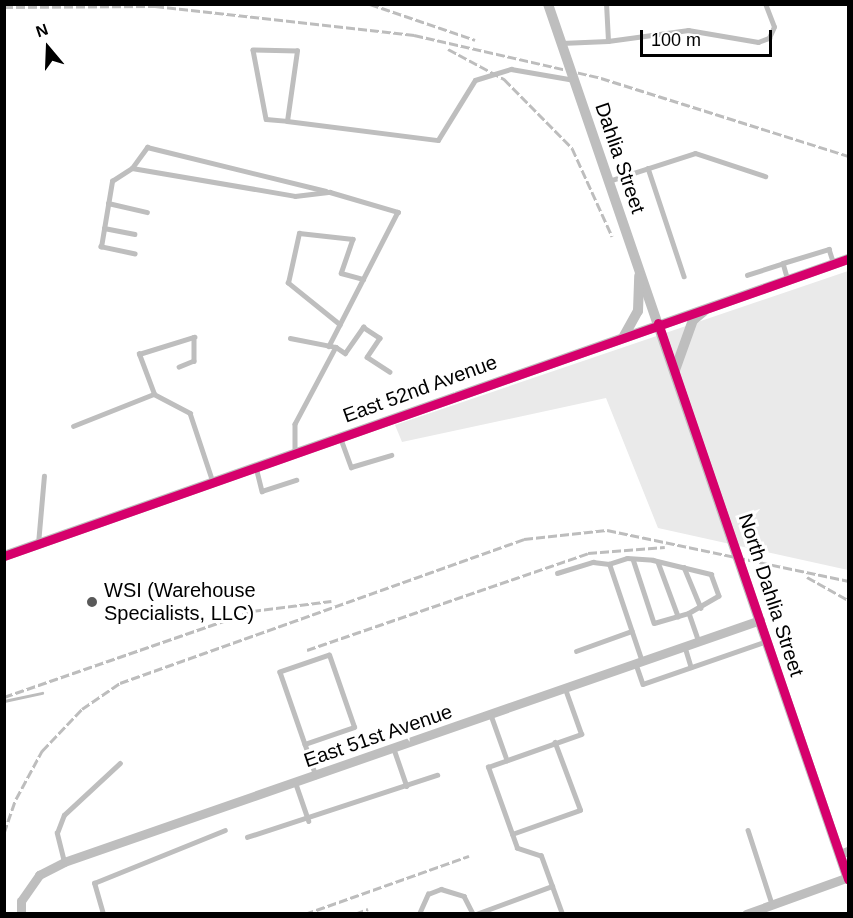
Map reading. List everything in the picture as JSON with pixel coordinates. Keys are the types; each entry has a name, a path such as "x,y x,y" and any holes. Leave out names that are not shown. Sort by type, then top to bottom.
{"street":[{"name":"Dahlia Street","path":"548,4 658,324"},
{"path":"624,336 638,311 636,258"},
{"name":"East 52nd Avenue","path":"4,556 658,324 849,259"},
{"path":"675,371 693,320 716,304"},
{"name":"North Dahlia Street","path":"658,324 767,641 844,852 848,878"},
{"name":"East 51st Avenue","path":"21,914 21,901 39,875 64,862 296,784 760,621"},
{"path":"746,914 848,878"}],"lane":[{"path":"606,4 608,41"},
{"path":"561,43 608,41 688,30 758,42 769,38 774,27 765,4"},
{"path":"287,121 297,51 253,50 266,119 438,140 475,80 511,69 574,80"},
{"path":"135,254 101,247 112,181 132,168 147,147 330,192 398,212 329,346"},
{"path":"609,181 695,153 765,176"},
{"path":"132,168 295,196 330,192"},
{"path":"648,168 684,276"},
{"path":"108,203 147,212"},
{"path":"104,228 134,234"},
{"path":"340,325 288,283 299,233 353,239 341,273 363,279"},
{"path":"747,275 829,249 834,264"},
{"path":"783,263 788,280"},
{"path":"290,338 336,347 345,353 363,327 380,338 367,357 390,372"},
{"path":"179,367 194,361 194,337 139,354 154,394 190,413 213,482"},
{"path":"295,453 295,424 336,347"},
{"path":"73,426 154,394"},
{"path":"340,437 351,467 390,455"},
{"path":"256,467 262,491 296,480"},
{"path":"38,544 44,476"},
{"path":"557,573 593,562 609,564 633,559 658,562 711,574 719,596 689,613 654,622 633,559"},
{"path":"658,562 678,616"},
{"path":"609,564 632,631 643,684 767,641"},
{"path":"684,567 701,608"},
{"path":"689,613 699,642"},
{"path":"576,651 632,631"},
{"path":"685,647 692,667"},
{"path":"305,744 354,728 329,655 280,672 316,777"},
{"path":"562,914 541,856 517,848 488,767 582,734 565,689"},
{"path":"491,715 507,760"},
{"path":"512,834 580,810 555,743"},
{"path":"393,750 406,786"},
{"path":"64,862 57,833 64,815 120,764"},
{"path":"247,837 309,821 436,775"},
{"path":"296,784 309,821"},
{"path":"103,914 94,883 225,830"},
{"path":"748,830 772,904"},
{"path":"419,914 428,894 441,889 464,896 474,914 552,886"}],"shaded area":[{"path":"848,271 848,570 658,528 606,398 402,442 395,425"}],"waterway":[{"path":"4,701 42,693"}],"railway":[{"path":"370,4 475,40"},
{"path":"4,7 155,6 414,35 601,78 848,156"},
{"path":"448,49 504,79 572,148 612,236"},
{"path":"4,833 16,799 42,751 82,709 120,683 524,539 607,530 848,581"},
{"path":"307,650 588,553 665,547"},
{"path":"807,577 848,600"},
{"path":"4,697 252,611 331,601"},
{"path":"305,914 469,856"},
{"path":"355,914 368,909"}],"cycle path":[{"path":"4,556 848,259"},
{"path":"658,323 848,879"}],"place":[{"name":"WSI (Warehouse Specialists, LLC)","path":"92,602"}]}
